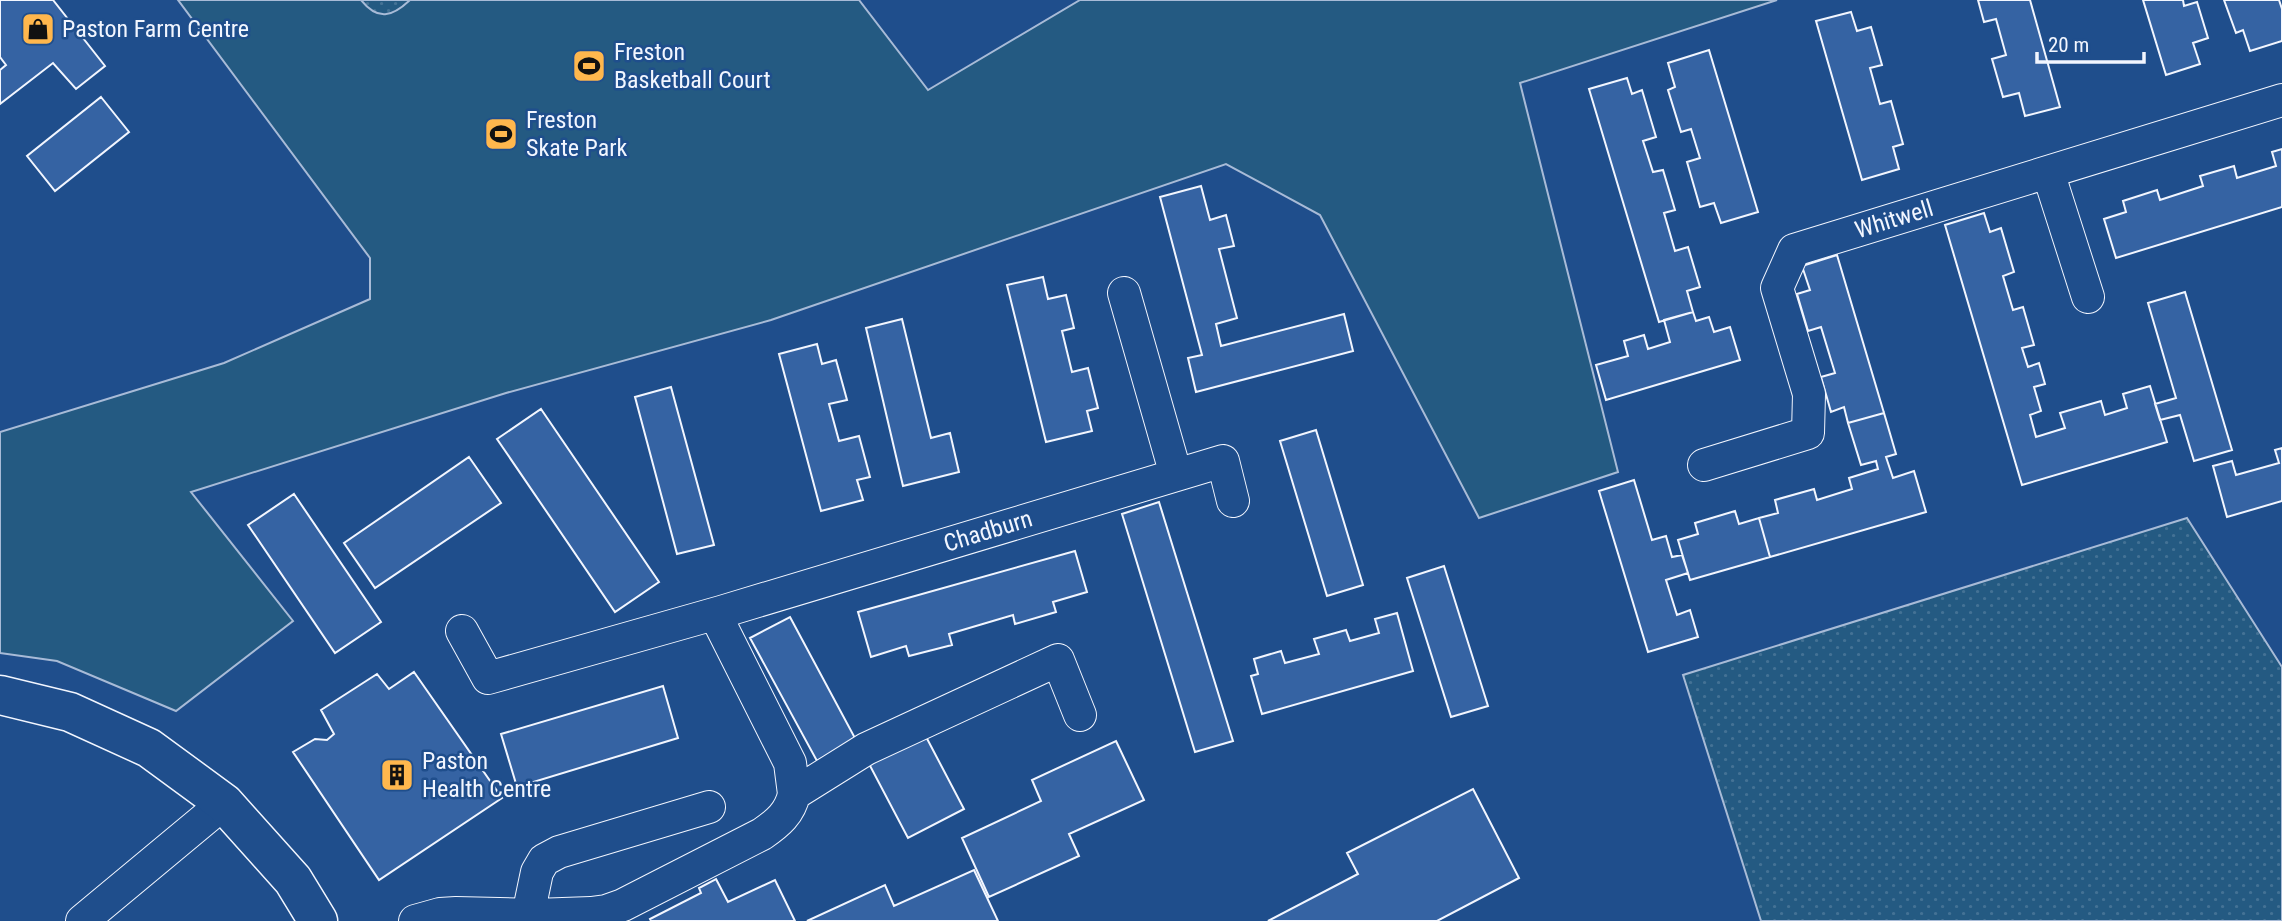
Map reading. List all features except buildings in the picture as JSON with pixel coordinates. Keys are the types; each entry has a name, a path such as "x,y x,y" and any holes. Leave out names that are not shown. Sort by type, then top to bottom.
{"street":[{"name":"Whitwell","path":"1704,465 1808,433 1810,394 1777,288 1794,250 2282,100"},
{"path":"2048,172 2088,297"},
{"path":"1124,293 1176,475"},
{"name":"Chadburn","path":"462,631 488,678 715,614 1223,461 1233,501"},
{"path":"415,921 456,913 591,914 623,905 762,834 779,822 792,807 794,794 790,763 715,614"},
{"path":"794,794 866,749 1058,660 1080,715"},
{"path":"0,695 70,712 149,748 224,803 293,880 318,921"},
{"path":"82,921 224,803"},
{"path":"528,915 537,872 544,860 559,852 709,807"}],"shaded area":[{"path":"178,0 859,0 928,90 1080,0 1777,0 1520,83 1618,472 1479,518 1320,215 1226,164 771,320 506,393 191,492 293,621 176,711 57,661 0,653 0,432 224,363 370,299 370,258"},
{"path":"361,0 410,0 391,13 379,14"},
{"path":"2187,518 2282,667 2282,921 1761,921 1683,675"}],"place":[{"name":"Paston Farm Centre","path":"38,29"},
{"name":"Freston Basketball Court","path":"589,66"},
{"name":"Freston Skate Park","path":"501,134"},
{"name":"Paston Health Centre","path":"397,775"}]}
